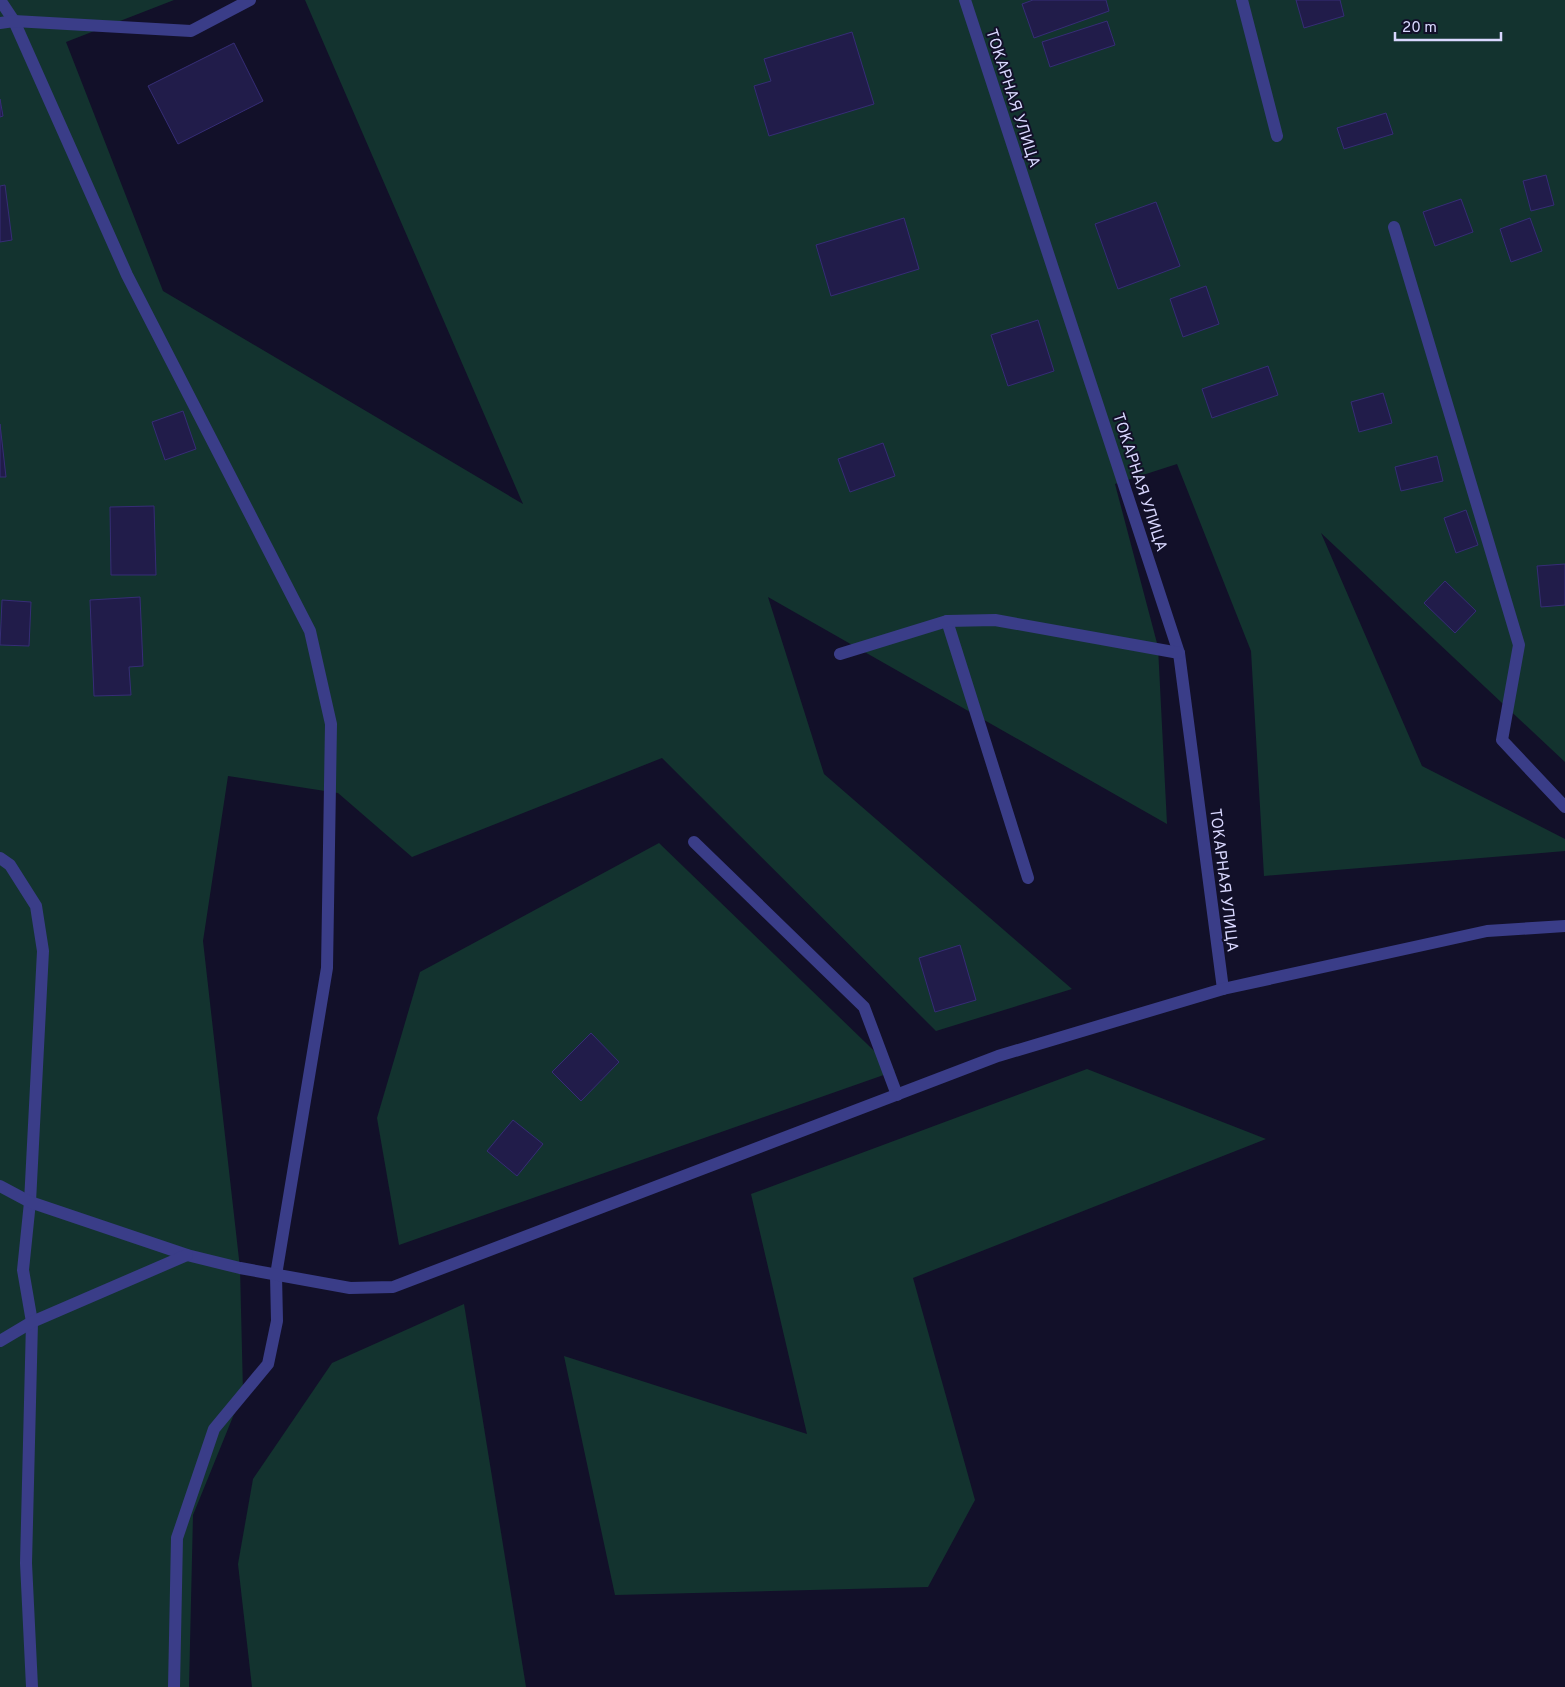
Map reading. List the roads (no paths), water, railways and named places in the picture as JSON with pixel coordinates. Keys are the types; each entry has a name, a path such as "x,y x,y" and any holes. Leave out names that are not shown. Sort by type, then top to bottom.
{"street":[{"path":"0,0 14,21 127,275 310,631 331,724 327,968 276,1275 277,1321 268,1364 214,1429 177,1538 174,1687"},
{"path":"0,24 14,21 190,31 250,0"},
{"name":"ТОКАРНАЯ УЛИЦА","path":"965,0 1179,653 1223,989"},
{"path":"1242,0 1277,136"},
{"path":"1394,227 1520,645 1502,740 1565,808"},
{"path":"840,654 947,620 995,620 1179,653"},
{"path":"947,620 1028,878"},
{"path":"694,842 864,1007 897,1095"},
{"path":"0,858 10,865 36,906 43,951 30,1202 23,1270 32,1322 26,1563 32,1687"},
{"path":"0,1186 30,1202 187,1255 240,1268 350,1288 393,1287 998,1056 1223,989 1487,931 1565,926"},
{"path":"0,1341 32,1322 187,1255"}]}
